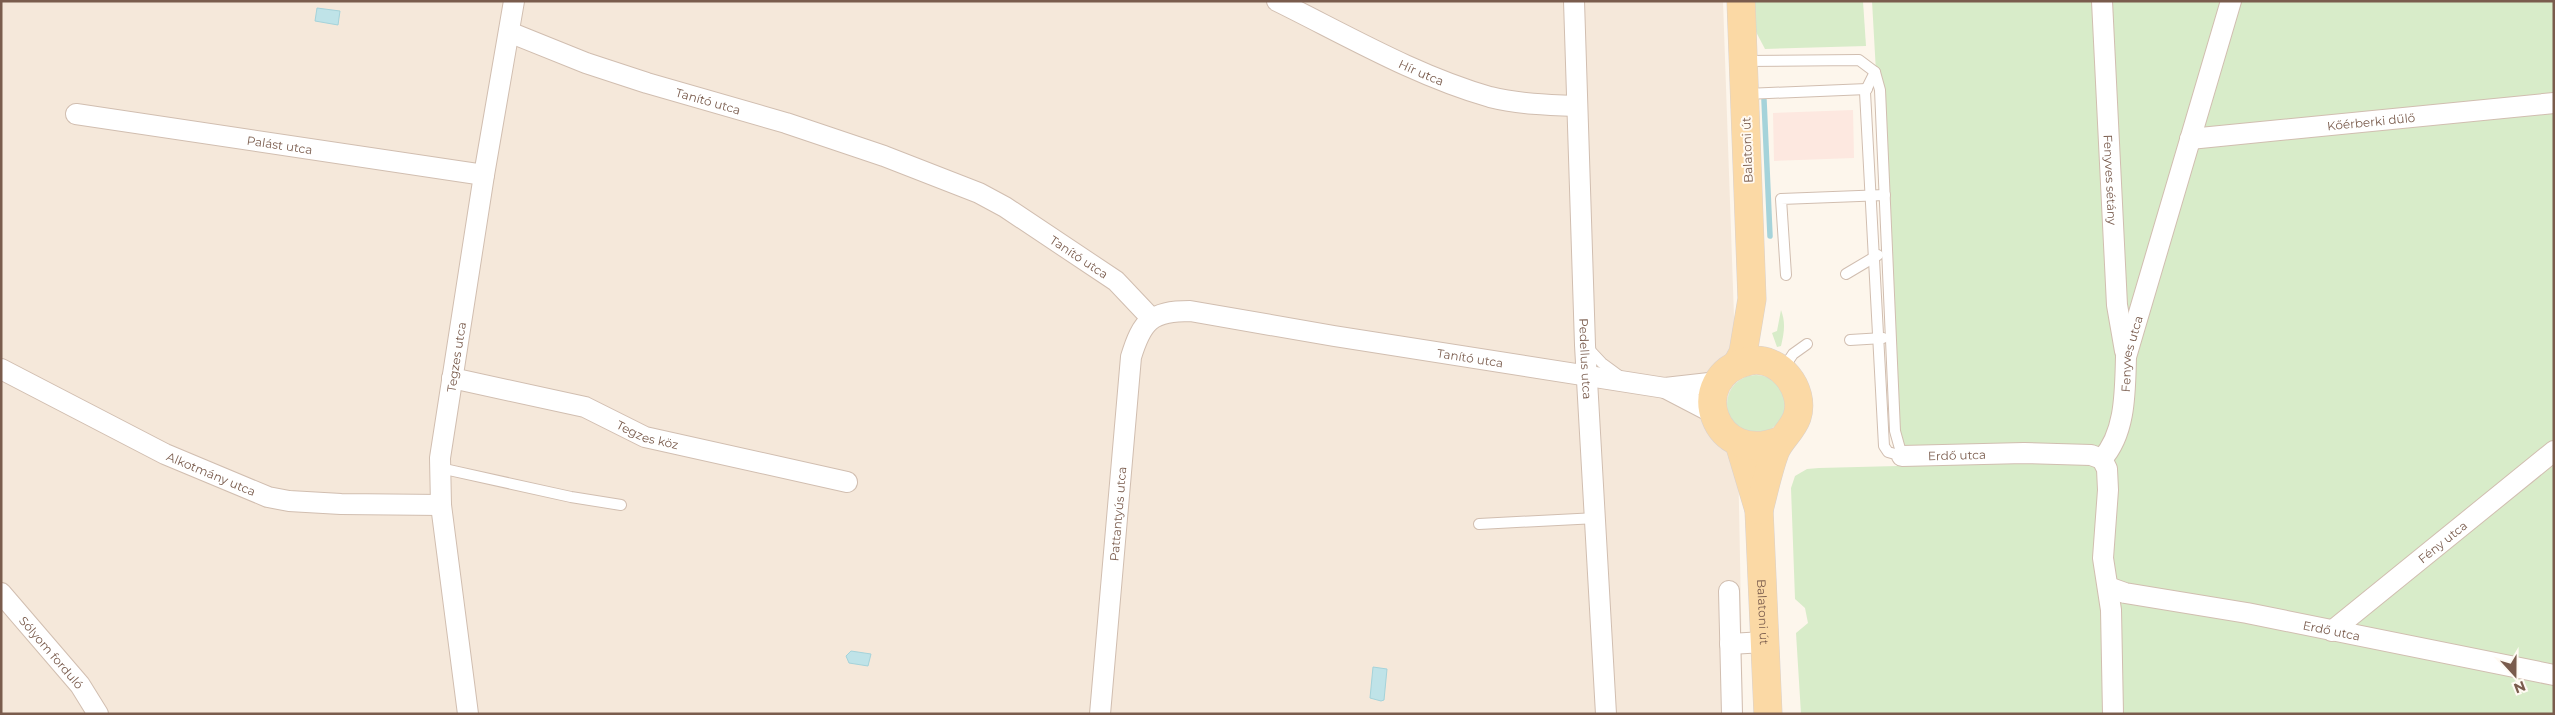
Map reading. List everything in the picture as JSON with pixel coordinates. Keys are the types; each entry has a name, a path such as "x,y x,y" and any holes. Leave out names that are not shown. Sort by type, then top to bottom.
{"main road":[{"name":"Balatoni út","path":"1713,412 1712,402 1727,373 1742,353 1752,299 1741,1"},
{"name":"Balatoni út","path":"1752,299 1778,367 1794,386 1799,400 1797,416 1790,431 1781,440 1775,452 1759,510"},
{"path":"1727,373 1755,360 1778,367"},
{"path":"1713,412 1723,431 1740,443 1754,446 1768,445 1781,440"},
{"name":"Balatoni út","path":"1740,443 1759,510 1768,714"}],"street":[{"name":"Tegzes utca","path":"468,714 441,505 440,468 484,175 514,1"},
{"name":"Hír utca","path":"1277,1 1413,68 1470,90 1514,102 1577,106"},
{"name":"Pedellus utca","path":"1574,1 1585,344 1597,518 1606,714"},
{"name":"Fenyves sétány","path":"2102,1 2117,305 2126,357"},
{"name":"Fenyves utca","path":"2102,459 2111,450 2117,435 2125,386 2126,357 2231,1"},
{"name":"Tanító utca","path":"508,32 586,63 875,153 979,193 1005,207 1116,281 1151,318 1169,311 1190,311 1664,388 1713,412"},
{"name":"Kőérberki dűlő","path":"2190,140 2554,103"},
{"name":"Palást utca","path":"76,114 484,175"},
{"name":"Pattantyús utca","path":"1100,714 1131,358 1139,332 1151,318"},
{"name":"Alkotmány utca","path":"1,369 165,454 268,497 289,501 341,504 441,505"},
{"name":"Tanító utca","path":"1664,388 1727,373"},
{"name":"Tegzes köz","path":"452,378 585,408 645,437 847,482"},
{"name":"Fény utca","path":"2332,631 2554,451"},
{"name":"Erdő utca","path":"1902,456 2024,453 2091,455 2102,459"},
{"path":"2102,459 2107,469 2108,490 2104,558 2111,610 2113,714"},
{"name":"Erdő utca","path":"2108,588 2125,593 2247,613 2554,675"},
{"path":"1729,591 1732,714"},
{"name":"Sólyom forduló","path":"1,593 80,685 98,714"},
{"path":"1730,644 1764,642"}],"lane":[{"path":"1744,61 1859,60 1875,72 1880,90 1895,432 1902,456"},
{"path":"1875,72 1867,89 1870,196 1884,446 1888,452 1902,456"},
{"path":"1745,94 1867,89"},
{"path":"1786,275 1781,199 1885,195"},
{"path":"1846,274 1873,257 1888,252"},
{"path":"1850,340 1891,337"},
{"path":"1585,344 1602,363 1627,382"},
{"path":"1778,367 1807,344"},
{"path":"440,468 571,497 621,505"},
{"path":"1479,524 1597,518"}],"shaded area":[{"path":"1,1 1723,1 1737,403 1743,714 1,714"},
{"path":"1853,110 1854,158 1774,161 1773,113"}],"green space":[{"path":"1755,1 1863,1 1866,46 1765,49 1755,30"},
{"path":"1872,1 2554,1 2554,714 1801,714 1796,633 1808,623 1805,608 1795,599 1791,488 1795,476 1807,469 1897,466 1902,456 1897,445"},
{"path":"1781,310 1784,319 1784,332 1781,346 1777,347 1772,333 1777,331"},
{"path":"1756,375 1767,377 1780,388 1785,404 1783,415 1772,428 1756,433 1745,431 1732,420 1727,404 1729,393 1740,380"}],"water":[{"path":"317,8 340,11 338,25 315,21"},
{"path":"851,651 871,654 868,666 849,663 846,656"},
{"path":"1373,667 1387,669 1384,700 1381,701 1370,698"}],"waterway":[{"path":"1764,100 1770,236"}]}
